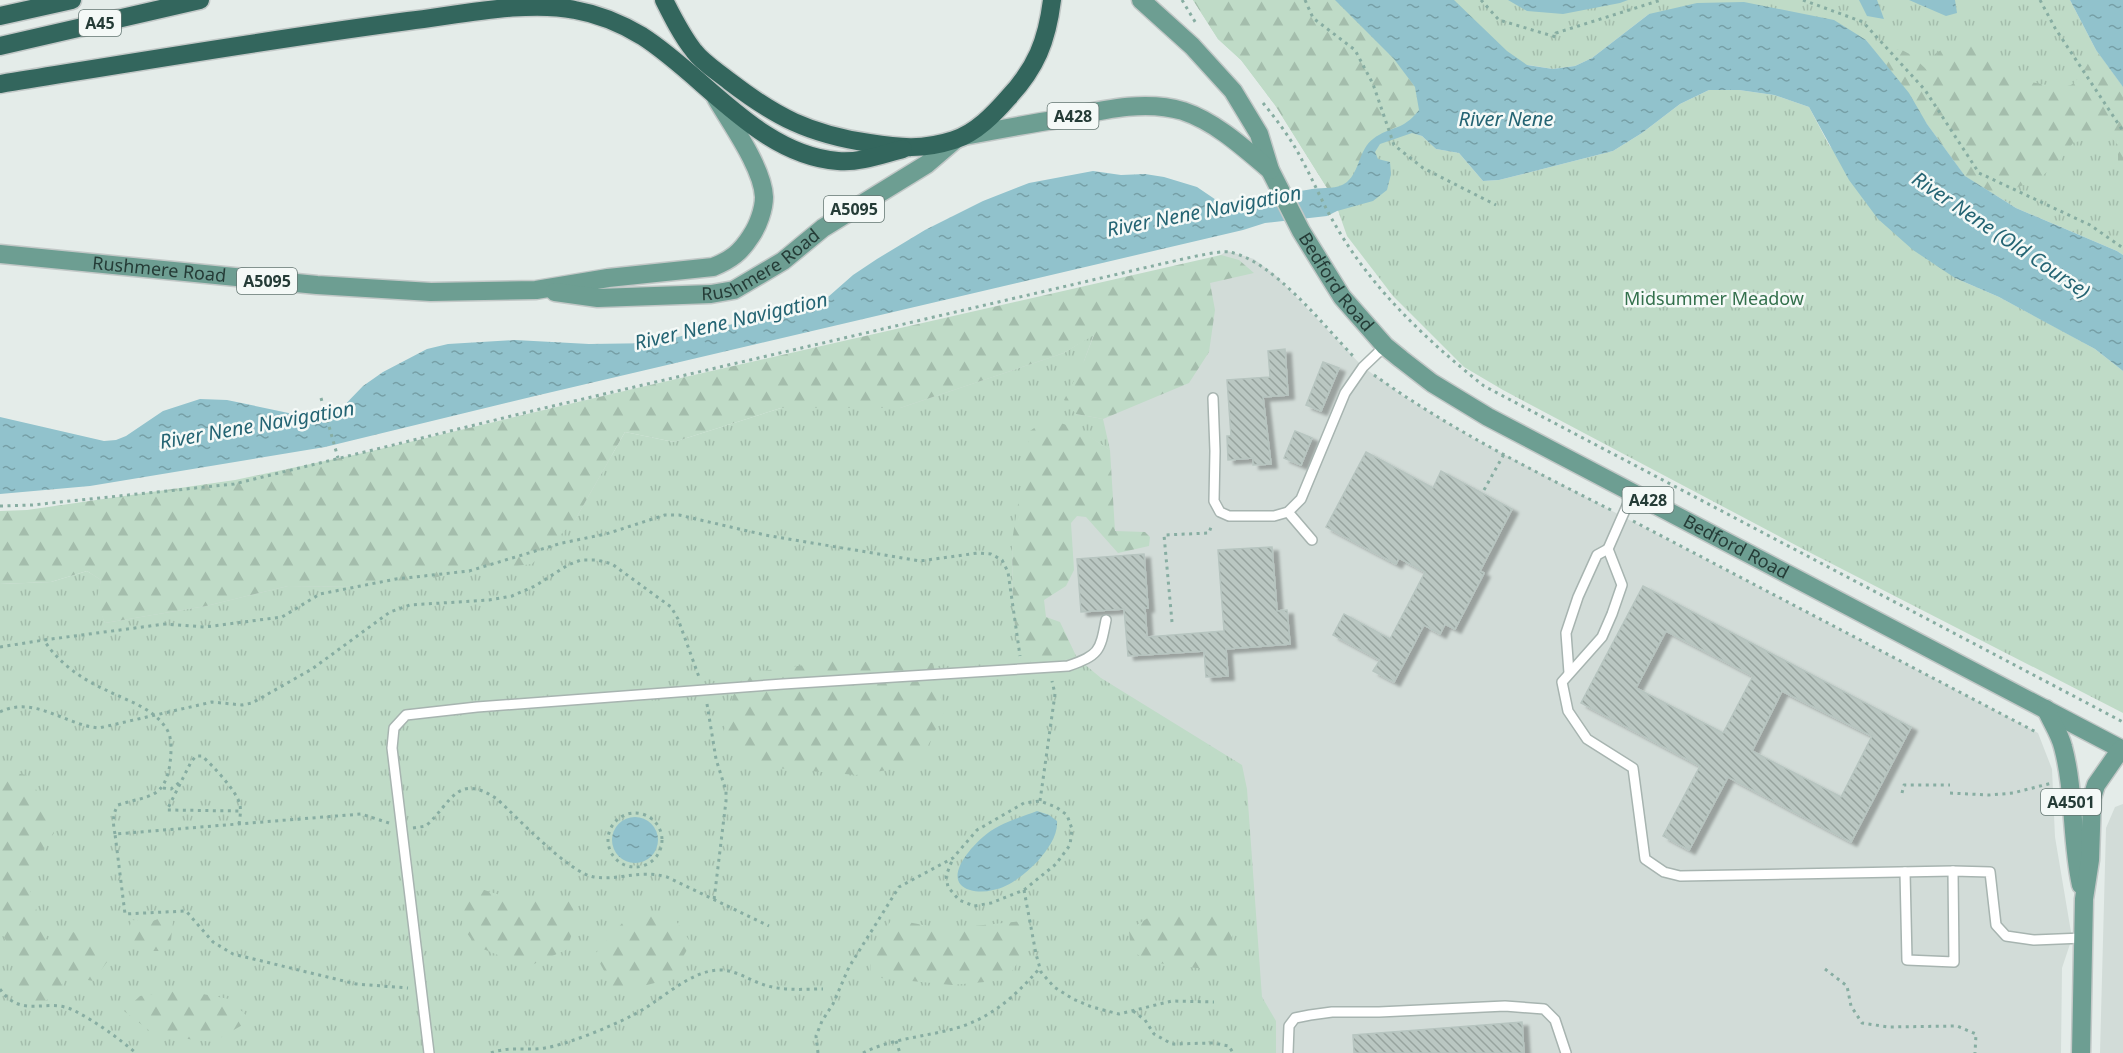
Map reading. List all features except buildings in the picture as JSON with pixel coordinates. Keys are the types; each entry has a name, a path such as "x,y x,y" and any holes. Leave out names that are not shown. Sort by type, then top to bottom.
{"highway":[{"name":"A45","path":"0,16 72,0"},
{"name":"A45","path":"0,46 200,0"},
{"path":"664,0 676,25 695,53 769,109 800,126 822,134 903,149"},
{"path":"0,84 290,37 532,6 574,9 605,18 642,36 759,131 812,156 838,161 865,159 960,138 986,119 1024,80 1039,55 1049,23 1052,0"}],"main road":[{"name":"Bedford Road","path":"1141,0 1192,46 1233,91 1259,134 1275,178 1301,231 1342,297 1385,346 1432,382 1488,417 2122,749"},
{"name":"Rushmere Road","path":"0,254 317,285 431,292 536,290 608,278 713,267 737,255 754,232 764,196 756,166 715,95 695,53"},
{"name":"Bedford Road","path":"960,138 1122,107 1152,107 1182,111 1202,120 1232,138 1275,178"},
{"name":"Rushmere Road","path":"536,290 598,298 711,294 734,290 783,261 824,228 927,164 960,138"},
{"name":"A4501","path":"2046,709 2063,745 2071,796 2076,861 2084,899"},
{"name":"A4501","path":"2081,1053 2084,899 2090,860 2092,798 2096,785 2122,749"}],"lane":[{"path":"1213,398 1214,501 1220,512 1229,516 1274,516 1288,512 1301,499 1345,393 1363,367 1385,346"},
{"path":"1569,673 1566,633 1578,597 1597,555 1608,549 1633,492"},
{"path":"1288,512 1312,540"},
{"path":"1608,549 1622,585 1612,614 1602,637 1562,682 1568,711 1587,739 1633,768 1645,859 1664,872 1680,876 1990,872 1996,926 2006,936 2034,940 2083,938"},
{"path":"429,1053 392,748 394,728 406,715 477,707 1068,666 1092,657 1102,640 1106,620"},
{"path":"1905,872 1907,960 1954,962 1953,871"},
{"path":"1288,1053 1289,1026 1295,1018 1332,1012 1504,1006 1544,1009 1556,1020 1566,1053"}],"path":[{"path":"1305,0 1314,18 1355,50 1373,84 1394,145 1423,168 1496,205"},
{"path":"1481,0 1499,20 1556,37 1556,33 1661,0"},
{"path":"1803,0 1863,22 1925,90 1979,173 2090,225 2123,248"},
{"path":"2040,0 2055,28 2123,130"},
{"path":"1315,184 1333,222 1371,278 1395,307 1446,356 1484,386 2123,722"},
{"path":"0,506 32,506 234,484 1161,264 1227,251 1254,260 1276,276 1363,367 1406,398 1474,440 2038,733"},
{"path":"321,398 339,458"},
{"path":"1484,490 1504,454"},
{"path":"0,647 165,624 206,627 282,617 320,594 396,579 469,571 562,543 606,534 656,518 679,515 765,535 920,561 978,553 991,554 1002,560 1008,572 1022,669"},
{"path":"1173,622 1164,535 1209,534 1211,528"},
{"path":"0,712 10,707 34,707 83,727 99,728 212,702 242,705 252,703 312,669 390,612 410,605 442,601 489,600 512,596 535,586 568,565 582,560 597,560 612,564 671,607 681,627 704,691 717,759 726,791 714,900"},
{"path":"44,640 63,663 81,677 108,692 134,702 155,716 171,737 171,758 163,788 154,795 118,805 114,812 113,820 125,914 186,911 213,942 232,954 356,984 422,990"},
{"path":"1040,801 1054,694 1050,667"},
{"path":"239,824 240,811 240,804 237,797 202,756 196,756 191,762 167,810 240,811"},
{"path":"1950,793 1989,795 2013,793 2054,783 2053,776"},
{"path":"163,788 171,789 181,781"},
{"path":"1902,793 1904,785 1950,785"},
{"path":"115,834 361,814 402,827 417,828 426,826 453,794 468,789 477,789 498,799 578,871 595,877 648,872 667,877 769,926"},
{"path":"1040,801 1056,807 1067,815 1072,829 1070,845 1056,864 1024,890 991,903 974,906 959,900 948,888 946,876 954,858 963,844 977,830 1024,803 1040,801"},
{"path":"637,813 654,820 660,828 662,837 657,855 651,862 637,868 626,867 618,862 609,848 608,840 609,831 620,818 637,813"},
{"path":"818,1053 816,1036 822,1021 833,1004 849,967 899,887 954,858"},
{"path":"637,868 637,873"},
{"path":"1024,890 1041,972 1054,987 1073,999 1119,1014 1172,1001 1214,1002"},
{"path":"863,1053 896,1041 962,1026 991,1014 1040,968"},
{"path":"1825,969 1847,986 1851,1006 1862,1023 1888,1027 1957,1026 1976,1034 1975,1053"},
{"path":"490,1053 511,1048 537,1050 560,1044 633,1016 699,974 713,971 722,970 738,974 776,988 823,989"},
{"path":"0,989 14,1004 58,1005 73,1010 136,1053"},
{"path":"1133,1011 1145,1020 1154,1034 1172,1044 1213,1043 1229,1046 1233,1053"},
{"path":"896,1041 900,1053"}],"shaded area":[{"path":"1227,251 1254,259 1276,276 1363,367 1406,398 1474,439 2038,733 2052,769 2055,837 2072,938 2062,968 2061,1053 0,1053 0,584 51,582 1064,353"},
{"path":"2123,804 2123,1053 2100,1053 2106,828 2115,807"}],"green space":[{"name":"Midsummer Meadow","path":"1193,0 2070,0 2096,50 2123,87 2123,255 2016,208 1965,176 1866,40 1649,14 1592,58 1575,66 1553,69 1528,65 1404,130 1422,136 1436,149 1459,153 1483,181 1499,180 1613,151 1642,133 1680,104 1709,90 1739,90 1774,95 1809,107 1829,145 1955,278 1999,297 2095,349 2123,371 2123,713 1803,549 1503,390 1464,367 1393,296 1347,236 1334,199 1275,105 1241,60 1218,39"},
{"path":"1193,0 1335,0 1394,59 1415,87 1419,110 1411,120 1379,135 1347,182 1335,188 1327,188 1275,105 1241,60 1218,39"},
{"path":"1950,44 1972,44 1998,56 2005,77 2058,86 2071,85 2082,74 2096,50 2123,87 2123,165 2118,162 2118,145 2107,133 2073,143 2060,160 2038,180 1995,195 1965,176 1927,124 1909,93 1874,51 1892,49 1904,51 1927,70 1935,54"},
{"path":"1221,255 1239,260 1254,273 1210,283 1215,310 1209,352 1189,383 1103,419 1076,414 1064,400 1084,361 1094,335 1064,353 900,408 781,408 674,442 625,432 575,520 532,564 365,587 288,586 206,606 105,623 96,602 101,580 87,571 51,582 0,584 0,511 27,510 235,480 363,453"},
{"path":"1094,334 1084,361 1076,414 1103,419 1110,450 1077,429 1012,541 1013,611 1020,660 1046,663 1077,658 1101,678 1242,765 1247,789 1262,997 1276,1021 1276,1053 0,1053 0,584 51,582 87,571 101,580 97,602 105,623 206,606 288,586 365,587 575,520 625,432 674,442 781,408 900,408 1064,353"},
{"path":"1047,419 1077,428 1110,450 1115,531 1145,532 1150,537 1149,546 1118,553 1086,517 1077,516 1071,523 1074,570 1066,586 1044,600 1046,617 1060,622 1077,658 1046,663 1020,661 1013,611 1012,541 1030,431"},
{"path":"833,661 933,663 944,712 919,765 856,775 754,766 723,734 733,696 747,673"},
{"path":"0,758 11,772 26,775 47,805 54,833 32,867 28,884 46,939 59,945 69,932 91,933 103,945 107,962 93,981 68,976 56,993 34,1010 19,999 15,979 19,964 0,930"},
{"path":"478,888 522,902 570,898 577,921 566,950 527,967 476,946 462,926 464,899"},
{"path":"1210,910 1237,925 1226,950 1204,969 1158,963 1131,952 1129,930 1154,914"},
{"path":"670,912 691,943 670,979 616,993 595,954 624,921"},
{"path":"166,916 173,921 171,940 162,951 147,951 127,943 132,920 150,922"},
{"path":"892,919 944,929 1023,921 1024,953 1006,980 952,985 871,977 871,951"},
{"path":"182,990 229,999 251,1020 213,1042 155,1035 124,1011 140,996"}],"water":[{"path":"1335,0 1454,0 1507,51 1527,65 1553,69 1575,66 1592,58 1649,14 1697,3 1744,2 1834,20 1866,40 1909,93 1927,124 1965,176 2016,208 2123,255 2123,371 2095,349 1999,297 1955,278 1913,250 1878,219 1849,180 1809,107 1774,95 1739,90 1709,90 1680,104 1642,133 1613,151 1499,180 1483,181 1459,153 1436,149 1422,136 1412,133 1380,144 1375,152 1378,159 1390,162 1391,174 1387,190 1373,201 1327,216 1265,223 325,447 90,486 0,494 0,417 104,441 126,436 163,411 200,399 227,400 317,419 334,416 363,386 383,372 427,349 448,344 515,340 589,344 657,343 706,329 806,311 877,259 925,230 983,201 1029,183 1093,171 1164,177 1197,187 1238,212 1277,196 1339,186 1347,182 1355,172 1368,143 1379,135 1407,122 1419,110 1415,87 1394,59"},
{"path":"1508,0 1628,0 1563,14 1527,11"},
{"path":"1859,0 1877,0 1884,19 1867,16"},
{"path":"1909,0 1955,0 1957,13 1946,16"},
{"path":"2070,0 2123,0 2123,87 2096,50"},
{"path":"1037,811 1057,821 1054,837 1038,861 1006,886 978,891 962,886 958,879 958,872 966,856 978,842 1001,825"},
{"path":"640,817 652,823 657,831 657,849 652,857 644,862 630,863 622,860 615,853 612,835 615,827 622,820"}],"water label":[{"name":"River Nene","path":"1506,119"},
{"name":"River Nene Navigation","path":"1204,211"},
{"name":"River Nene (Old Course)","path":"2001,235"},
{"name":"River Nene Navigation","path":"731,321"},
{"name":"River Nene Navigation","path":"257,425"}]}
